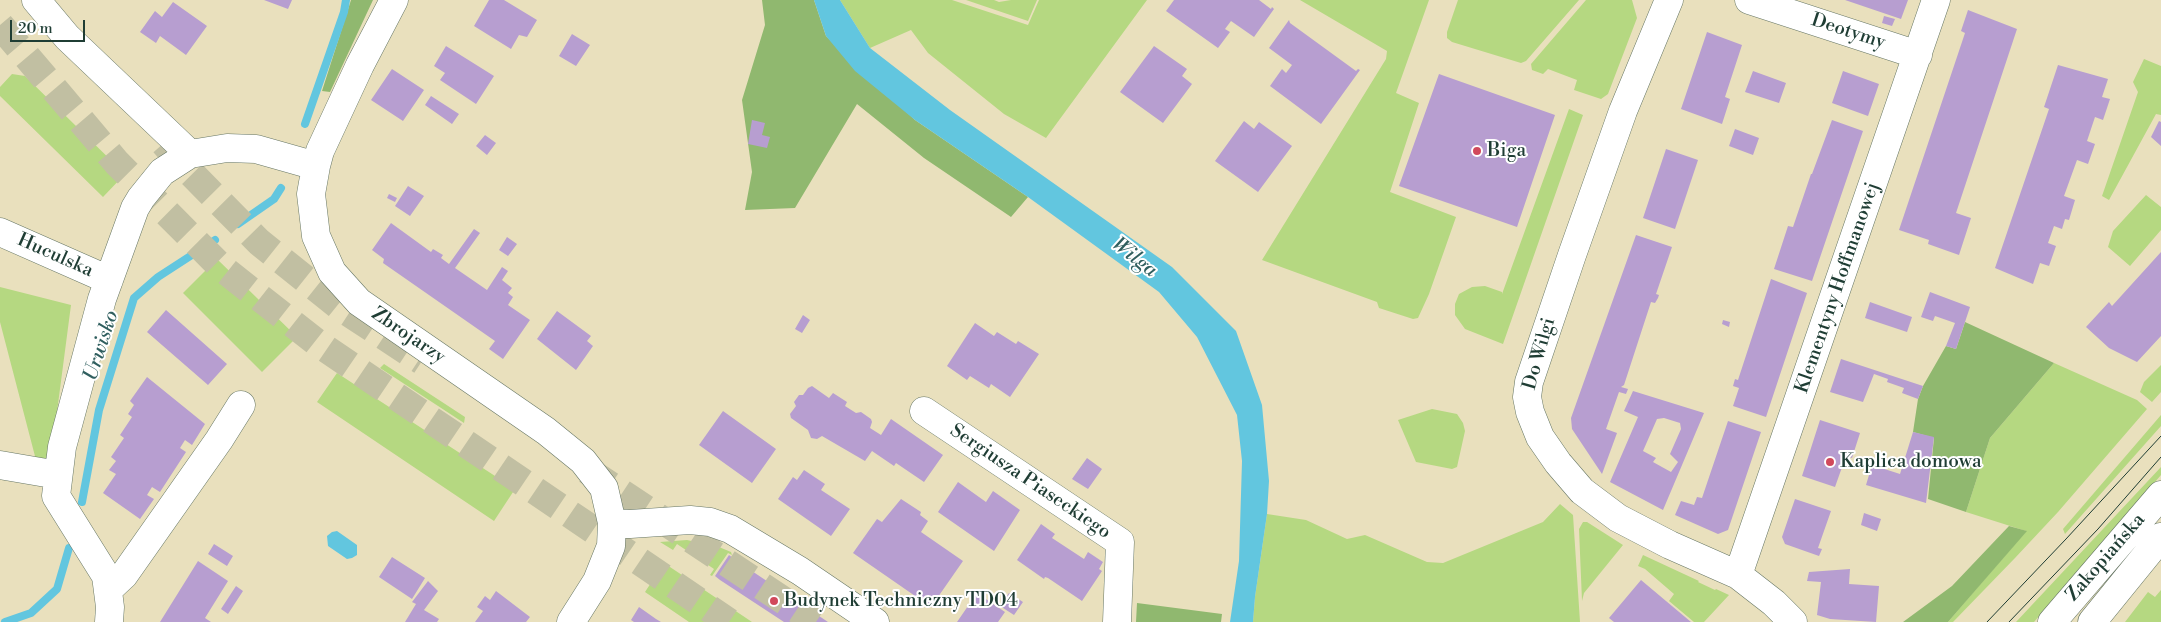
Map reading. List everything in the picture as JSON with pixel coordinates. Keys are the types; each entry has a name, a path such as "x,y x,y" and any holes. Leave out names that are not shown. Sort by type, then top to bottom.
{"street":[{"path":"36,0 67,36 190,154"},
{"name":"Zbrojarzy","path":"394,0 360,65 320,150 311,194 316,236 328,264 343,287 369,310 541,427 576,454 594,473 604,488 612,523 609,554 597,581 571,622"},
{"name":"Do Wilgi","path":"1668,0 1623,111 1529,382 1527,397 1530,412 1540,437 1558,463 1582,491 1618,518 1670,545 1738,575 1774,603 1793,622"},
{"name":"Deotymy","path":"1749,0 1918,55"},
{"name":"Klementyny Hoffmanowej","path":"1738,575 1936,0"},
{"path":"110,622 106,576 56,496 62,447 102,299 141,198 162,172 190,154 227,148 256,149 316,166"},
{"name":"Huculska","path":"0,232 109,280"},
{"path":"108,590 124,575 219,440 241,405"},
{"name":"Sergiusza Piaseckiego","path":"924,411 1120,542 1118,622"},
{"path":"0,465 58,475"},
{"name":"Zakopiańska","path":"2052,622 2161,494"},
{"path":"612,523 630,524 690,520 710,522 730,529 800,571 875,622"},
{"name":"Zakopiańska","path":"2092,622 2161,537"}],"green space":[{"path":"351,0 373,0 330,92 322,91"},
{"path":"762,0 814,0 826,36 915,120 1028,197 1011,217 924,158 857,104 795,208 745,210 752,172 742,100 765,25"},
{"path":"840,0 952,0 1028,25 1039,0 1147,0 1046,138 1004,114 928,53 911,30 870,48"},
{"path":"966,0 994,0 999,2 1037,0 1028,21"},
{"path":"1300,0 1429,0 1396,93 1419,103 1390,192 1456,217 1429,294 1418,318 1413,319 1379,308 1377,302 1262,260 1386,59 1387,51"},
{"path":"1458,0 1579,0 1526,61 1521,63 1452,42 1447,38 1447,32"},
{"path":"1586,0 1632,0 1637,18 1608,94 1601,99 1574,90 1577,80 1548,69 1543,74 1532,70 1531,64"},
{"path":"2144,59 2161,66 2161,115 2156,114 2109,200 2102,196 2138,92 2133,82"},
{"path":"12,74 25,76 125,174 103,197 0,96 0,87"},
{"path":"1569,109 1583,115 1503,344 1465,329 1455,315 1455,304 1459,294 1472,287 1485,286 1502,292 1502,294"},
{"path":"2146,195 2161,207 2161,230 2130,266 2108,247 2113,231"},
{"path":"217,259 297,337 262,372 183,293"},
{"path":"0,287 71,305 50,465 36,460 0,322"},
{"path":"1965,322 2054,363 1990,438 1966,512 1928,499 1934,438 1913,432 1918,399 1923,386 1946,346 1956,349"},
{"path":"2054,363 2137,400 2147,409 2058,512 1953,622 1948,622 2026,531 1966,512 1990,438"},
{"path":"384,364 465,417 464,423 380,368"},
{"path":"2161,365 2161,392 2152,402 2140,392 2144,382"},
{"path":"337,373 515,489 494,521 317,402"},
{"path":"1432,409 1457,414 1463,423 1465,431 1457,467 1452,469 1416,462 1398,420"},
{"path":"2161,415 2161,426 2065,534 2063,529"},
{"path":"2161,467 2161,475 2034,622 2016,622"},
{"path":"1560,504 1573,515 1580,622 1253,622 1267,514 1306,520 1347,539 1365,535 1427,562 1443,563 1543,522"},
{"path":"1583,522 1587,522 1623,545 1584,593 1582,601 1579,529"},
{"path":"2009,526 2027,531 1948,622 1903,622 1952,586"},
{"path":"687,540 719,547 731,552 732,555 728,553 712,576 710,575 714,569 677,544 673,550 660,542"},
{"path":"1643,555 1729,595 1704,622 1694,622 1669,601 1674,594 1645,569 1638,566"},
{"path":"664,563 752,622 689,622 645,592"},
{"path":"2161,590 2161,622 2125,622 2148,592 2155,597"},
{"path":"1137,603 1222,614 1221,622 1136,622"}],"water":[{"name":"Wilga","path":"814,0 840,0 870,48 950,110 1172,267 1236,331 1262,405 1269,481 1267,514 1253,622 1230,622 1239,561 1242,461 1237,415 1197,337 1159,292 1028,197 915,120 855,71 826,36"},
{"path":"337,531 357,545 357,555 347,559 328,546 327,536"}],"building":[{"path":"264,0 292,0 288,9"},
{"path":"489,0 504,0 537,20 527,37 519,35 511,49 474,26"},
{"path":"1174,0 1259,0 1271,9 1272,7 1274,9 1254,37 1231,21 1225,29 1230,32 1218,48 1166,11"},
{"path":"1845,0 1908,0 1901,19"},
{"path":"173,2 207,26 186,55 160,36 156,43 140,32 155,11 162,17"},
{"path":"1968,10 2017,29 1956,213 1971,218 1959,255 1928,244 1929,240 1899,230 1965,33 1961,31"},
{"path":"1884,16 1895,19 1892,26 1882,23"},
{"path":"1289,20 1290,23 1356,71 1360,70 1321,124 1270,86 1282,69 1286,73 1292,65 1269,48"},
{"path":"1707,32 1742,45 1725,97 1730,99 1722,124 1681,109"},
{"path":"572,34 590,45 576,66 559,56"},
{"path":"446,46 494,76 476,104 440,80 445,73 434,66"},
{"path":"1154,46 1187,69 1182,76 1192,84 1163,123 1120,92"},
{"path":"2058,65 2108,79 2102,97 2110,99 2103,120 2095,117 2087,141 2095,144 2088,164 2077,160 2064,196 2075,200 2069,220 2065,219 2062,229 2054,226 2048,243 2056,246 2049,266 2040,263 2033,284 1995,268 2049,109 2044,107"},
{"path":"392,69 424,90 403,121 371,100"},
{"path":"1753,71 1786,83 1779,103 1745,92"},
{"path":"1843,71 1879,84 1868,116 1832,103"},
{"name":"Biga","path":"1439,74 1555,115 1517,227 1399,186"},
{"path":"431,96 459,114 452,124 425,105"},
{"path":"752,120 765,123 762,135 770,137 767,148 748,144"},
{"path":"1832,120 1863,131 1812,281 1774,269 1788,226 1793,227"},
{"path":"1244,121 1254,129 1259,122 1292,146 1258,192 1215,161"},
{"path":"2159,121 2161,122 2161,146 2151,137"},
{"path":"1735,129 1759,138 1753,155 1729,146"},
{"path":"485,135 496,143 487,155 476,146"},
{"path":"1666,149 1698,160 1675,229 1643,218"},
{"path":"408,186 424,196 410,216 395,206"},
{"path":"389,194 397,198 395,202 387,198"},
{"path":"391,223 431,252 433,249 443,255 441,258 449,264 474,229 480,233 455,268 487,290 502,267 508,271 502,280 512,288 508,293 513,297 508,305 530,320 503,359 489,349 495,341 383,263 384,259 372,250"},
{"path":"1636,235 1672,247 1656,294 1659,295 1658,298 1655,303 1651,302 1624,385 1621,387 1628,389 1626,394 1619,392 1606,429 1617,433 1602,474 1572,429 1571,418"},
{"path":"507,237 517,244 508,256 499,250"},
{"path":"2161,252 2161,336 2137,362 2109,348 2086,327 2109,302 2112,306"},
{"path":"294,253 297,262 293,263 290,254"},
{"path":"298,263 301,272 297,273 294,265"},
{"path":"1771,279 1807,293 1766,417 1733,406 1739,388 1733,386 1735,379 1738,380"},
{"path":"1930,292 1970,307 1956,349 1946,346 1955,323 1935,316 1933,321 1921,317"},
{"path":"1870,302 1912,317 1907,332 1865,318"},
{"path":"166,310 227,364 208,385 147,332"},
{"path":"557,311 591,336 587,341 593,346 576,370 537,339"},
{"path":"803,315 810,320 802,333 795,329"},
{"path":"1723,320 1730,322 1729,327 1722,324"},
{"path":"975,323 994,336 997,332 1016,344 1018,341 1039,354 1010,397 991,384 989,388 970,376 967,380 947,366"},
{"path":"1841,359 1923,386 1918,399 1902,393 1904,388 1887,382 1888,379 1874,374 1863,402 1830,392"},
{"path":"147,377 205,424 192,445 185,440 180,448 186,452 160,492 152,487 147,495 154,499 140,519 103,493 116,474 109,470 116,461 111,457 124,438 120,435 132,417 128,414 134,405 130,401"},
{"path":"812,386 829,398 833,393 847,402 845,406 856,413 861,412 871,419 870,428 881,435 891,419 943,455 924,482 896,463 894,466 872,451 865,461 822,436 817,439 811,438 808,430 791,418 790,414 796,406 794,402 799,395 803,395"},
{"path":"1633,391 1704,413 1663,510 1610,482 1638,417 1624,411","holes":["1664,418 1680,423 1681,429 1670,454 1678,462 1671,472 1653,462 1656,458 1643,451 1657,419"]},
{"path":"723,411 776,449 752,483 699,445"},
{"path":"1820,420 1860,433 1852,458 1846,456 1835,487 1802,476"},
{"path":"1728,421 1761,432 1728,530 1718,534 1675,515 1681,501 1694,505 1697,497 1702,498"},
{"path":"1913,432 1934,437 1926,503 1866,485 1872,465 1900,474"},
{"path":"1087,458 1102,469 1088,489 1072,479"},
{"path":"804,470 825,484 821,490 850,509 831,536 778,499 793,477 797,480"},
{"path":"958,482 986,502 993,491 1020,510 994,551 938,512"},
{"path":"901,499 921,512 920,515 928,521 921,532 963,561 931,607 853,553 877,519 882,522"},
{"path":"1795,499 1831,511 1818,548 1822,549 1819,556 1785,544 1782,537"},
{"path":"1864,513 1881,519 1877,531 1861,525"},
{"path":"1041,524 1055,534 1052,538 1084,559 1088,552 1103,562 1099,569 1102,571 1082,601 1048,578 1045,577 1044,579 1017,560"},
{"path":"214,544 233,556 227,566 208,554"},
{"name":"Budynek Techniczny TD04","path":"729,555 828,622 784,622 720,580 715,576"},
{"path":"392,557 425,578 412,599 379,577"},
{"path":"198,561 228,581 205,618 211,622 160,622"},
{"path":"1850,569 1849,584 1879,586 1876,622 1830,619 1817,615 1821,582 1807,581 1809,572"},
{"path":"1641,580 1691,622 1614,622 1609,618"},
{"path":"428,581 438,591 424,610 439,619 437,622 405,622 416,604 412,602"},
{"path":"236,586 243,591 228,614 221,609"},
{"path":"496,591 530,617 526,622 475,622 483,611 477,607 485,596 490,600"},
{"path":"977,593 1005,612 998,622 957,622"},
{"path":"1009,593 1023,602 1014,615 1000,606"},
{"path":"639,607 661,622 634,622 631,620"}],"waterway":[{"name":"Urwisko","path":"305,124 344,12 346,0"},
{"name":"Urwisko","path":"238,224 274,199 281,188"},
{"name":"Urwisko","path":"82,502 99,410 134,298 158,277 215,240"},
{"name":"Urwisko","path":"5,622 31,613 57,589 69,548"}],"tunnel":[{"path":"0,25 117,163 222,268 316,342 729,622"},
{"path":"164,143 259,242 340,307 422,361"},
{"path":"587,470 816,622"}],"tram line":[{"path":"1987,622 2161,436"},
{"path":"2009,622 2098,529 2161,457"}],"place":[{"name":"Biga","path":"1477,151"},
{"name":"Kaplica domowa","path":"1830,462"},
{"name":"Budynek Techniczny TD04","path":"774,601"}]}
